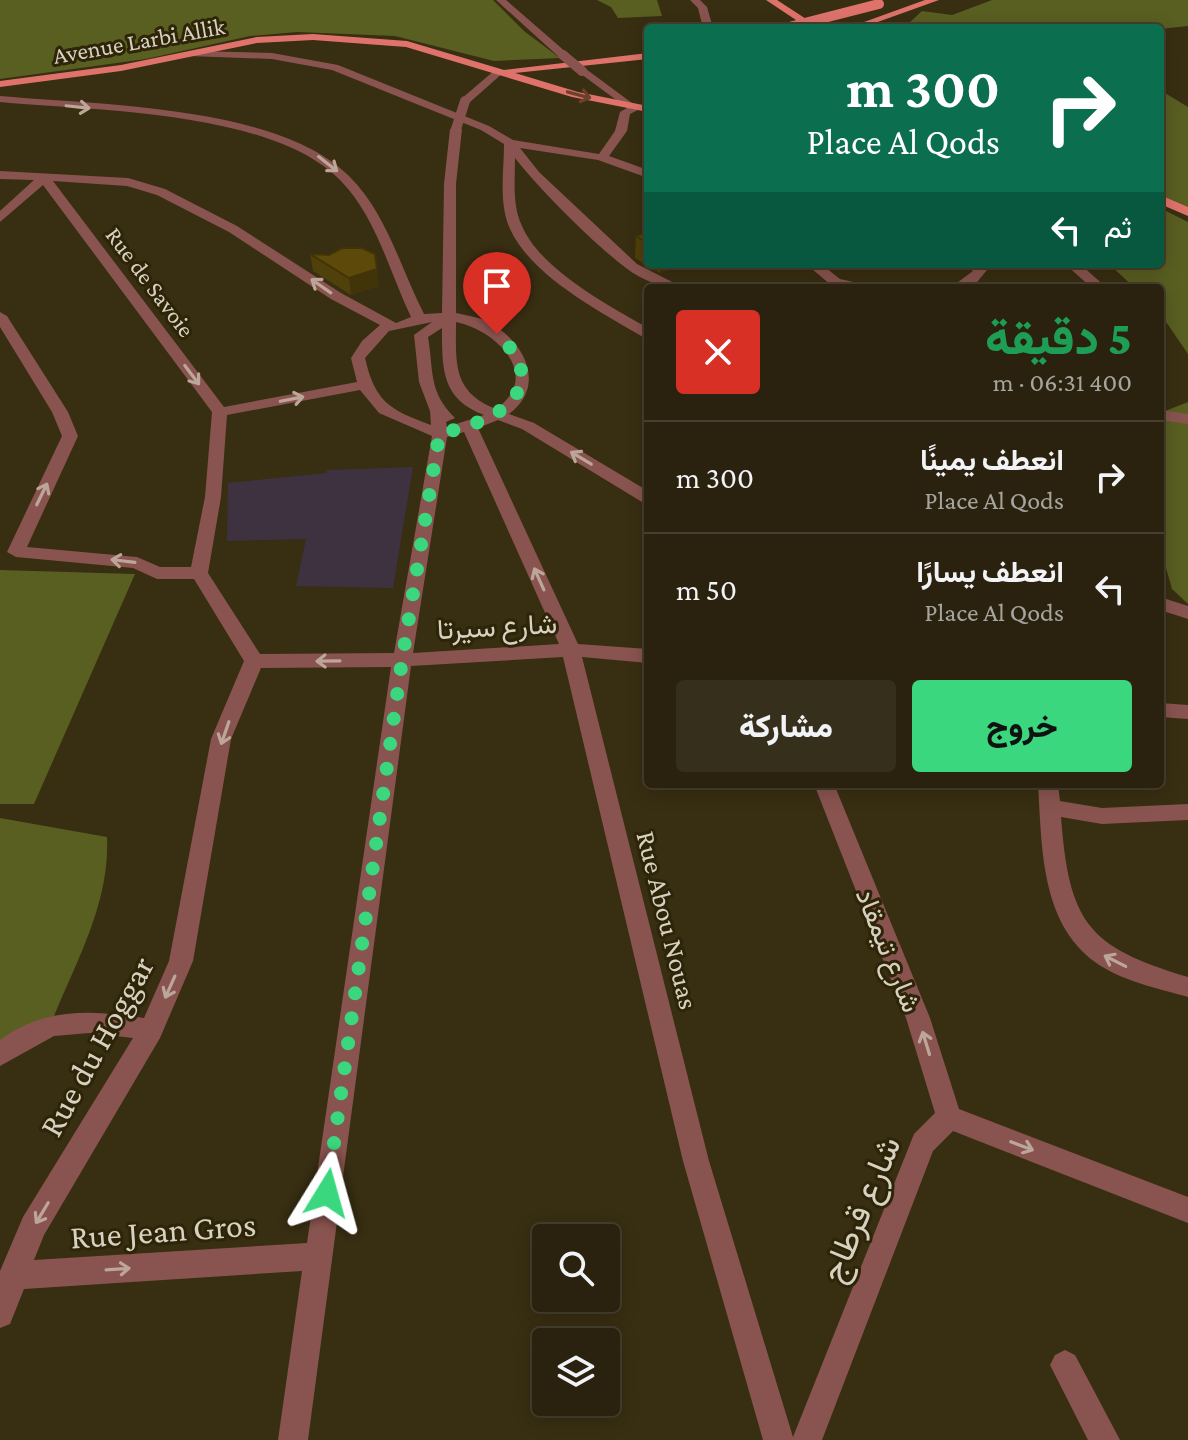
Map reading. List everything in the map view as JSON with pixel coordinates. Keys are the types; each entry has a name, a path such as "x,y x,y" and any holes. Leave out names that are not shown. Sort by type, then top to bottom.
{"main road":[{"path":"771,0 809,24"},
{"path":"901,0 903,17"},
{"path":"868,24 903,17 934,0"},
{"path":"801,24 884,3 903,17"},
{"name":"Avenue Larbi Allik","path":"0,84 193,54 257,40 313,37 390,41 473,63"},
{"path":"499,72 644,56"},
{"path":"473,63 552,66"},
{"path":"473,63 535,83 642,109"},
{"path":"535,83 532,80 538,72 552,66"},
{"path":"1164,201 1188,212"}],"street":[{"path":"501,0 582,71 642,109"},
{"path":"695,0 702,7 707,24"},
{"path":"193,54 272,56 334,67 485,128 510,143 558,153 603,156 644,172"},
{"path":"467,411 449,372 450,184 456,129 465,101 499,72"},
{"path":"480,87 511,75"},
{"path":"0,99 225,125 290,142 323,158 347,179 370,216 423,328 425,375 440,434 402,660 293,1440"},
{"path":"603,156 621,131 625,112 642,109"},
{"path":"510,143 535,175 608,247 632,267 668,284"},
{"path":"510,143 512,214 519,235 559,275 644,331"},
{"path":"0,175 128,182 170,196 233,229 336,296 394,328 484,325 513,351 524,377 518,397 495,414"},
{"path":"0,218 44,178"},
{"name":"Rue de Savoie","path":"44,178 220,412"},
{"path":"818,268 836,282 848,284"},
{"path":"970,284 980,270 976,268"},
{"path":"1078,268 1097,284"},
{"path":"0,316 60,412 70,436 16,552 137,563 157,573 199,573"},
{"path":"389,324 367,344 358,358 363,385 373,402 384,411 440,434"},
{"path":"423,328 439,341 451,326"},
{"path":"254,661 199,573 213,497 220,412 363,385"},
{"path":"435,411 449,418 467,411 495,414 528,426 644,496"},
{"path":"440,434 467,411"},
{"name":"Rue Abou Nouas","path":"467,411 571,650 696,1161 778,1440"},
{"path":"1164,416 1188,419"},
{"path":"1164,604 1188,613"},
{"name":"شارع سيرتا","path":"254,661 402,660 571,650 644,656"},
{"name":"Rue du Hoggar","path":"0,1314 33,1227 151,1030 181,961 221,739 254,661"},
{"path":"1164,710 1188,712"},
{"name":"شارع تيمقاد","path":"826,788 918,1018 949,1117"},
{"path":"1188,812 1102,816 1049,796 1057,873 1070,917 1100,953 1132,969 1188,987"},
{"path":"0,1055 28,1032 63,1022 94,1022 151,1030"},
{"path":"949,1117 1188,1210"},
{"name":"شارع قرطاج","path":"807,1440 923,1143 949,1117"},
{"name":"Rue Jean Gros","path":"12,1276 319,1256"},
{"path":"1065,1365 1105,1440"}],"shaded area":[{"path":"413,467 393,588 296,586 306,539 227,541 228,483 327,473 327,470"}],"green space":[{"path":"0,0 493,0 524,31 560,58 494,61 395,36 297,32 250,36 146,59 0,79"},
{"path":"597,0 657,0 662,16 618,18 611,7"},
{"path":"992,0 1188,0 1188,26 1164,29 1164,24 909,23 922,11 952,15"},
{"path":"1164,92 1188,107 1188,209 1164,197"},
{"path":"1164,210 1188,222 1188,354 1164,319 1164,284 1131,284 1113,268 1164,268"},
{"path":"1188,402 1188,604 1172,589 1164,561 1164,411"},
{"path":"0,570 135,574 34,804 0,804"},
{"path":"0,818 107,837 107,861 91,929 54,1016 0,1042"}],"building":[{"path":"342,248 362,248 375,254 377,269 349,278 310,254 329,255"}],"route":[{"path":"327,1193 402,660 438,442 440,434 495,414 518,397 524,377 513,351 497,334"}]}
